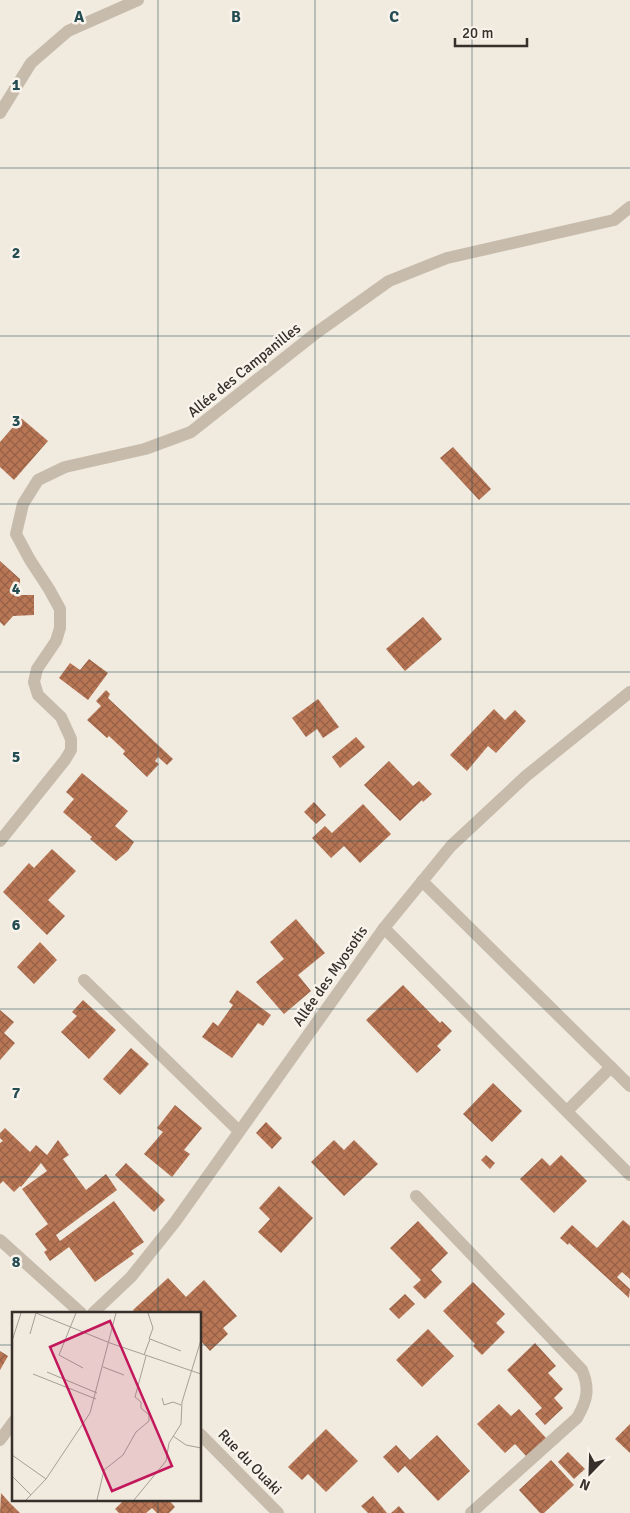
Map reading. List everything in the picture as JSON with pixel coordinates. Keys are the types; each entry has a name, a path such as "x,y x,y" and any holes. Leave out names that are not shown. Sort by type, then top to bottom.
{"street":[{"path":"0,113 31,63 68,31 138,0"},
{"name":"Allée des Campanilles","path":"0,841 65,760 70,750 72,739 61,717 38,696 34,682 37,669 56,641 60,628 60,608 16,534 23,504 38,480 65,467 145,449 191,432 316,333 389,281 447,258 614,220 630,206"},
{"name":"Allée des Myosotis","path":"94,1312 131,1277 175,1222 384,928 451,846 526,776 630,692"},
{"path":"422,881 630,1086"},
{"path":"384,928 630,1175"},
{"path":"84,980 239,1131"},
{"path":"567,1111 611,1067"},
{"path":"416,1196 582,1370 587,1382 584,1407 577,1418 471,1513"},
{"path":"0,1240 80,1312"},
{"path":"0,1440 12,1424"},
{"name":"Rue du Ouaki","path":"201,1435 278,1513"}],"building":[{"path":"21,418 48,441 14,480 0,467 0,442"},
{"path":"453,447 491,489 479,500 440,458"},
{"path":"0,561 20,579 20,595 34,595 34,615 13,616 4,626 0,622"},
{"path":"423,617 442,639 405,671 386,649"},
{"path":"89,659 108,673 88,700 59,678 70,663 80,670"},
{"path":"106,690 110,694 108,698 173,759 167,765 158,757 155,761 159,764 147,777 123,754 125,751 109,736 107,738 87,720 101,706 96,701"},
{"path":"318,699 339,727 323,738 317,729 306,737 292,718"},
{"path":"494,709 505,720 515,710 526,721 496,753 488,746 467,771 450,755"},
{"path":"356,737 365,747 340,768 332,757"},
{"path":"389,761 413,786 419,781 432,794 423,802 422,800 400,821 364,785"},
{"path":"82,773 128,811 115,826 134,842 128,851 116,861 63,812 74,799 66,792"},
{"path":"314,802 326,815 316,824 304,812"},
{"path":"363,804 391,834 360,863 344,846 331,858 312,838 325,826 332,833"},
{"path":"52,849 76,871 48,900 65,916 47,935 3,892 29,863 34,868"},
{"path":"296,919 325,953 298,975 311,991 284,1014 256,982 284,959 270,942"},
{"path":"40,942 57,960 34,984 17,967"},
{"path":"403,985 440,1023 442,1021 452,1031 437,1046 441,1050 417,1073 366,1020"},
{"path":"237,990 271,1015 263,1026 258,1023 232,1058 202,1037 213,1022 218,1026 233,1005 229,1002"},
{"path":"83,1000 116,1030 89,1059 61,1032 77,1016 72,1012"},
{"path":"0,1010 14,1022 4,1033 15,1043 0,1060"},
{"path":"131,1048 149,1064 120,1095 103,1079"},
{"path":"493,1083 522,1111 492,1142 463,1114"},
{"path":"175,1105 202,1128 184,1150 190,1154 172,1177 144,1154 163,1132 157,1128"},
{"path":"266,1122 282,1138 272,1149 256,1133"},
{"path":"5,1128 30,1152 36,1145 47,1155 58,1140 69,1155 63,1159 86,1190 106,1174 117,1190 56,1235 60,1241 114,1201 144,1242 131,1251 134,1254 95,1282 69,1247 50,1261 44,1252 47,1250 35,1234 48,1224 22,1189 47,1171 41,1163 21,1187 14,1192 3,1181 0,1184 0,1143 3,1141 0,1138 0,1133"},
{"path":"334,1140 344,1150 354,1140 378,1164 344,1196 311,1162"},
{"path":"486,1155 495,1163 490,1169 481,1160"},
{"path":"561,1155 587,1181 554,1213 520,1179 542,1158 550,1166"},
{"path":"126,1163 165,1200 154,1212 115,1175"},
{"path":"279,1186 313,1218 281,1253 258,1232 270,1219 259,1208"},
{"path":"623,1220 630,1226 630,1279 622,1272 617,1277 630,1289 629,1298 569,1243 568,1245 560,1238 572,1225 597,1248"},
{"path":"418,1221 448,1253 431,1270 442,1282 425,1299 413,1287 421,1280 390,1248"},
{"path":"168,1278 186,1297 204,1280 237,1316 223,1328 228,1334 210,1351 201,1341 201,1312 134,1312 133,1310"},
{"path":"473,1282 505,1314 496,1323 505,1332 482,1355 473,1346 475,1344 443,1311"},
{"path":"405,1294 415,1304 399,1319 389,1309"},
{"path":"428,1329 454,1356 422,1387 396,1360"},
{"path":"535,1343 556,1366 548,1373 563,1389 554,1398 563,1408 545,1425 535,1414 542,1408 507,1370"},
{"path":"0,1351 8,1356 0,1370"},
{"path":"499,1404 511,1416 519,1409 546,1438 527,1457 515,1444 505,1453 477,1424"},
{"path":"630,1424 630,1453 615,1439"},
{"path":"326,1429 358,1461 326,1492 308,1474 302,1480 288,1467"},
{"path":"437,1435 470,1471 438,1501 405,1466 398,1473 383,1457 396,1445 410,1460"},
{"path":"568,1452 585,1469 574,1479 558,1462"},
{"path":"551,1460 574,1485 544,1513 540,1513 519,1490"},
{"path":"1,1493 9,1502 20,1513 0,1513"},
{"path":"373,1496 387,1513 368,1513 361,1506"},
{"path":"124,1500 169,1500 175,1507 169,1513 157,1513 152,1508 146,1513 119,1513 115,1509"},
{"path":"399,1506 405,1513 391,1513"}]}
